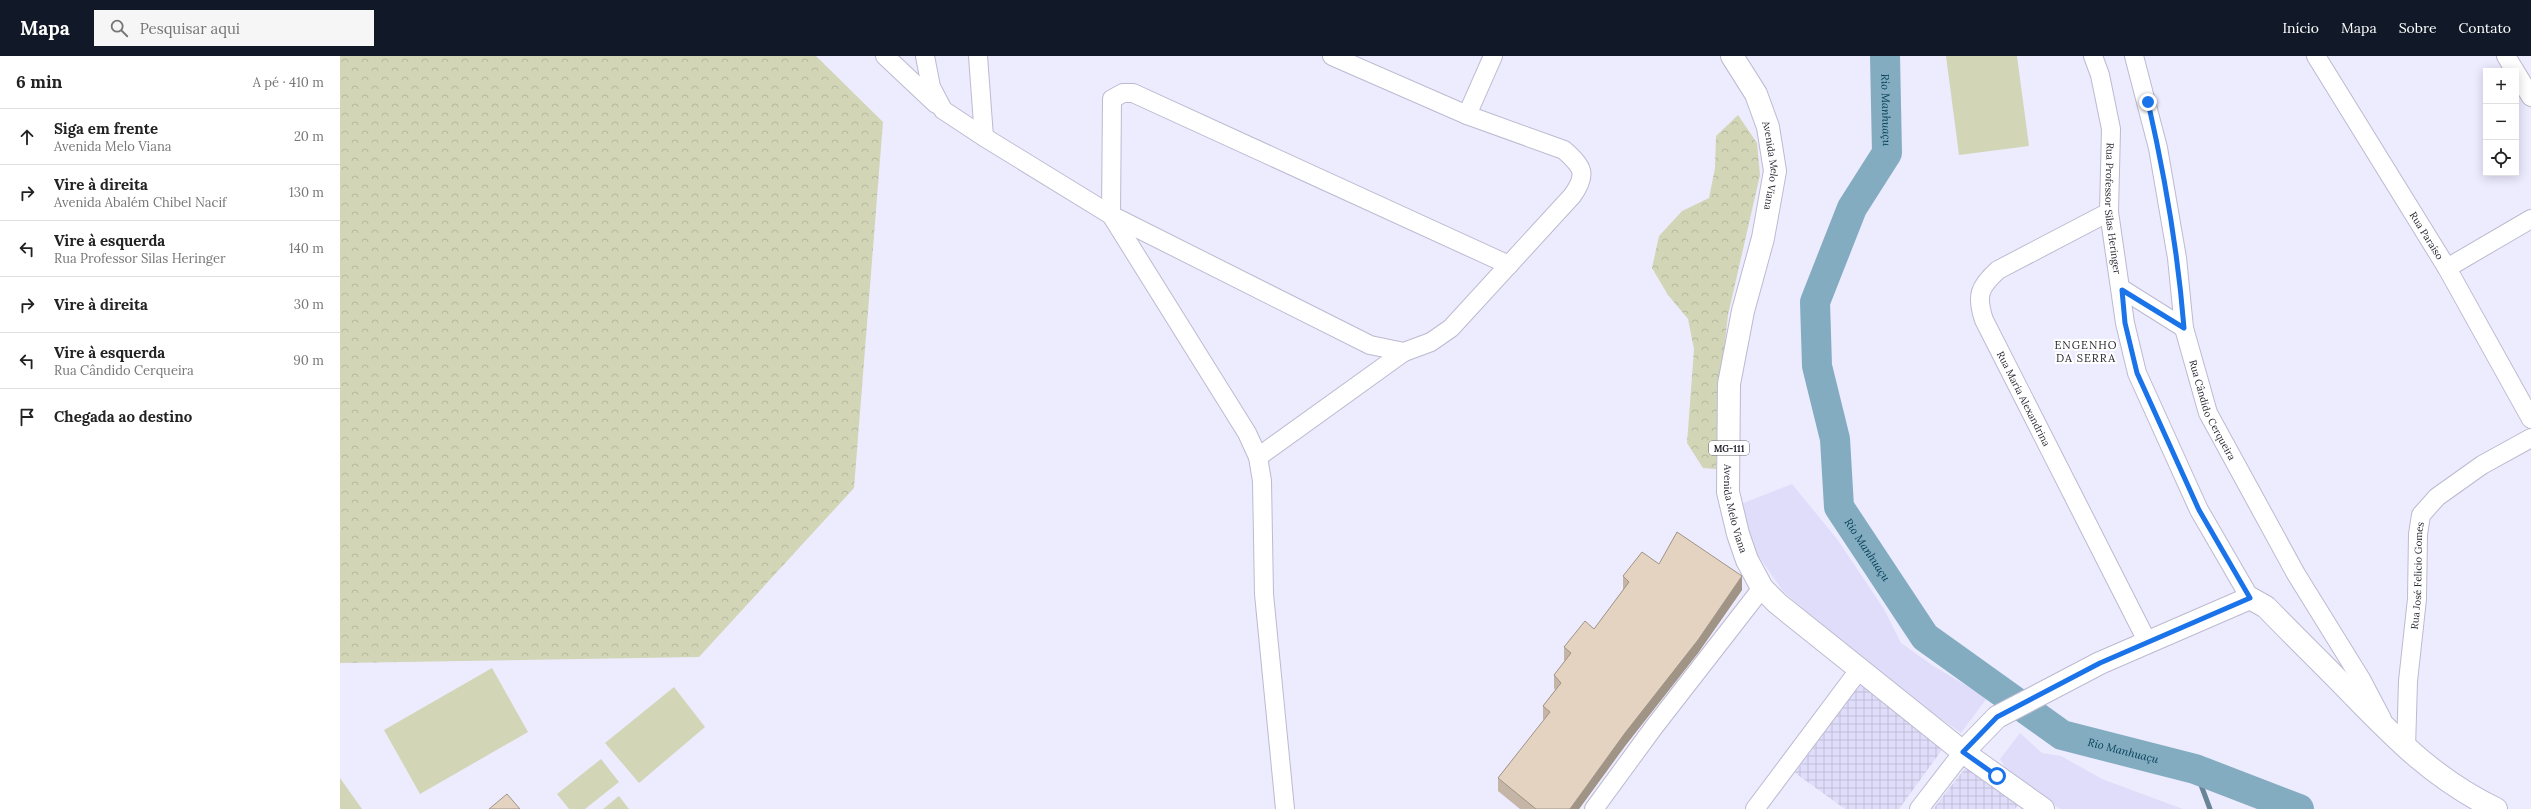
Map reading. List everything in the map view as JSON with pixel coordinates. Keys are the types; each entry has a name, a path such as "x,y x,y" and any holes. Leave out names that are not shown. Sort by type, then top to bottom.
{"main road":[{"name":"Avenida Melo Viana","path":"1732,56 1756,94 1768,127 1775,171 1763,238 1743,311 1730,384 1728,492 1745,554 1762,588 1777,603 1963,752 2043,809"},
{"path":"1963,752 1997,717 2100,663 2147,641 2250,598 2266,607 2386,729 2437,775 2466,795 2496,809"}],"street":[{"path":"885,56 943,110 1111,215 1370,345 1404,352"},
{"path":"925,56 931,87 943,110"},
{"path":"978,56 984,137"},
{"path":"1258,457 1404,352 1431,342 1451,328 1572,196 1582,183 1582,170 1576,160 1564,150 1467,115 1332,56"},
{"path":"1467,115 1493,56"},
{"name":"Rua Professor Silas Heringer","path":"2093,56 2100,75 2111,129 2109,212 2122,290 2125,323 2137,373 2199,510 2250,598"},
{"name":"Rua Cândido Cerqueira","path":"2134,56 2158,148 2177,258 2184,328 2208,413 2296,574 2361,679 2386,729"},
{"name":"Rua Paraíso","path":"2316,56 2447,268 2531,419"},
{"path":"2506,56 2531,96"},
{"path":"1285,809 1264,594 1262,481 1258,457 1247,433 1111,215 1112,99 1123,93 1133,93 1509,265"},
{"name":"Rua Maria Alexandrina","path":"2109,212 1998,270 1984,282 1978,302 1984,320 2147,641"},
{"path":"2447,268 2531,219"},
{"path":"2122,290 2184,328"},
{"name":"Rua José Felicio Gomes","path":"2406,748 2408,681 2417,599 2418,534 2421,515 2437,497 2482,465 2531,438"},
{"path":"1594,809 1654,727 1762,588"},
{"path":"1755,809 1859,670"},
{"path":"1919,809 1963,752"}],"shaded area":[{"path":"1792,484 1837,539 1884,609 1901,643 1932,665 1987,698 1961,733 1875,673 1783,591 1757,554 1738,505"},
{"path":"1863,678 1944,747 1899,809 1845,809 1795,773"},
{"path":"2020,733 2042,753 2061,756 2102,779 2183,809 2060,809 2008,772 2000,759"},
{"path":"1966,767 2018,805 2015,809 1933,809"}],"green space":[{"path":"340,56 816,56 883,122 854,488 699,657 340,663"},
{"path":"1946,56 2017,56 2029,146 1959,155"},
{"path":"1738,115 1757,143 1760,175 1728,315 1718,404 1716,469 1703,468 1687,443 1694,349 1688,319 1668,295 1652,268 1659,236 1682,211 1709,198 1715,168 1716,136"},
{"path":"492,668 528,732 420,794 384,730"},
{"path":"674,687 705,727 639,783 605,743"},
{"path":"601,759 619,782 585,809 569,809 557,794"},
{"path":"340,778 362,809 340,809"},
{"path":"619,796 629,809 603,809"}],"building":[{"path":"1677,532 1742,576 1698,640 1625,733 1570,809 1536,809 1498,778 1550,712 1543,706 1561,683 1554,675 1571,653 1564,647 1585,621 1594,629 1629,582 1623,576 1642,552 1659,564"},
{"path":"507,794 520,809 489,809"}],"waterway":[{"name":"Rio Manhuaçu","path":"1885,56 1887,153 1852,208 1815,302 1817,366 1835,439 1839,507 1925,637 2062,735 2195,769 2299,809"},
{"path":"2195,769 2210,809"}],"district":[{"name":"ENGENHO DA SERRA","path":"2086,351"}],"route":[{"path":"1997,776 1963,752 1997,717 2100,663 2147,641 2250,598 2199,510 2158,423 2137,373 2125,323 2122,290 2184,328 2177,258 2158,148 2148,102"}]}
